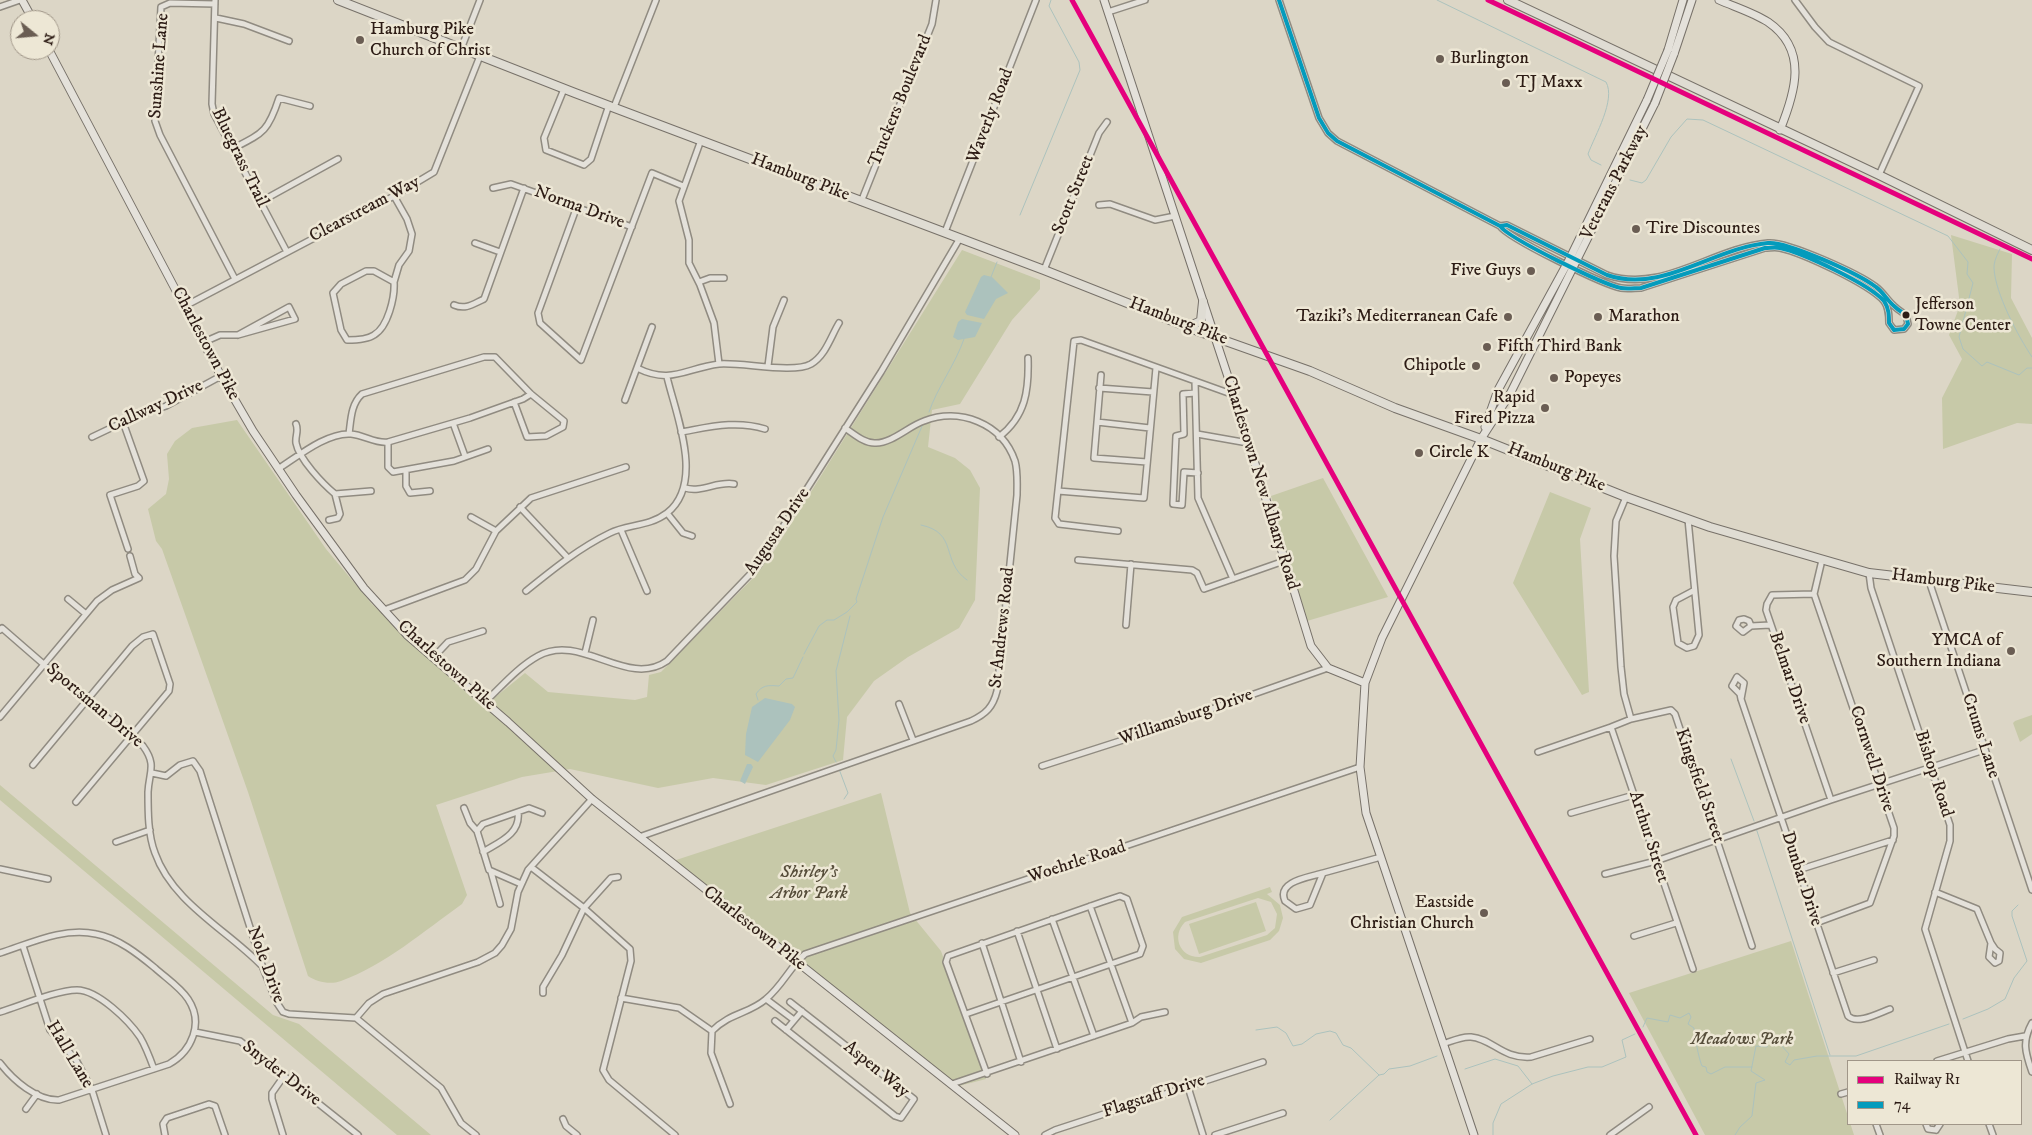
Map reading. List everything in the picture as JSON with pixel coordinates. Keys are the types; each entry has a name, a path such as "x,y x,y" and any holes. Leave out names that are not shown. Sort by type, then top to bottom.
{"main road":[{"name":"Hamburg Pike","path":"338,0 564,89 1044,270 1188,328 1310,371 1395,408 1688,519 1869,573 2032,592"},
{"name":"Charlestown New Albany Road","path":"1104,0 1234,394 1311,646 1328,668"},
{"path":"1508,0 1780,130 1879,175 2032,250"},
{"name":"Veterans Parkway","path":"1574,257 1671,52 1682,0"},
{"name":"Veterans Parkway","path":"1360,767 1365,683 1382,638 1481,439 1510,394 1570,265 1655,103 1671,52 1692,0"},
{"path":"1719,0 1769,23 1786,40 1794,57 1796,85 1780,130"},
{"name":"Charlestown Pike","path":"54,60 221,376 253,431 341,558 384,610 407,635 485,702 592,799 1015,1135"},
{"name":"Veterans Parkway","path":"1481,439 1498,390 1570,265"},
{"path":"1188,328 1202,321 1203,302"},
{"path":"1328,668 1365,683"},
{"path":"1360,767 1366,812 1474,1135"}],"street":[{"path":"0,7 21,0"},
{"path":"461,49 480,0"},
{"path":"564,89 544,138 546,150 584,165 591,159 611,106 656,0"},
{"name":"Truckers Boulevard","path":"861,202 932,25 936,0"},
{"name":"Waverly Road","path":"945,232 1036,0"},
{"path":"1108,12 1145,0"},
{"path":"1279,0 1319,118 1328,133 1362,155 1500,226 1504,231 1523,243 1623,288 1641,288 1765,248 1779,248 1795,253 1872,291 1885,302 1889,317 1888,323 1892,329 1904,330 1908,321 1906,315 1875,286 1833,265 1778,243 1741,249 1657,278 1624,281 1607,275 1507,225 1500,226"},
{"path":"1795,0 1815,28 1829,42 1919,86 1879,175"},
{"name":"Bluegrass Trail","path":"215,2 212,104 214,114 287,252"},
{"name":"Sunshine Lane","path":"215,2 170,3 161,7 155,121 235,279"},
{"path":"216,18 244,24 289,41"},
{"name":"Clearstream Way","path":"185,306 394,196 434,172 480,56"},
{"path":"232,150 265,130 271,123 279,98 310,106"},
{"name":"Scott Street","path":"1044,270 1099,133 1107,122"},
{"path":"701,140 679,201 688,240 690,263 714,322 719,364"},
{"path":"260,202 338,159"},
{"name":"Norma Drive","path":"493,188 511,184 632,228 652,172 683,186"},
{"path":"454,305 460,308 469,307 484,298 524,188"},
{"path":"394,196 407,219 412,234 409,251 399,265 394,282 393,298 381,329 370,337 347,340 342,334 332,297 336,287 366,271 374,272 394,282"},
{"path":"1099,205 1110,204 1155,220 1175,216"},
{"path":"576,209 538,313 540,323 581,360 632,228"},
{"name":"Augusta Drive","path":"485,702 538,656 561,651 585,653 640,670 659,667 668,661 758,566 926,298 960,238"},
{"path":"475,243 500,252"},
{"path":"699,282 710,278 724,278"},
{"path":"768,366 772,327 784,300"},
{"path":"204,342 220,335 238,335 295,319 289,307 238,335"},
{"path":"1889,317 1896,312 1901,312"},
{"path":"637,368 653,375 667,377 719,364 805,366 812,363 822,354 839,323"},
{"path":"625,400 652,328"},
{"path":"1118,531 1059,524 1055,518 1074,341 1081,340 1195,382 1234,394"},
{"path":"350,434 356,400 362,394 484,357 495,357 531,394 564,421 564,427 546,436 527,437 514,402"},
{"path":"999,436 1014,423 1027,394 1028,358"},
{"path":"1058,491 1144,498 1156,368"},
{"path":"1100,375 1094,458 1147,462"},
{"name":"Callway Drive","path":"92,437 123,422 166,406 221,376"},
{"path":"526,591 568,558 610,532 655,520 667,513 685,488 686,463 681,432 667,377"},
{"path":"1195,382 1198,498 1232,579"},
{"path":"1100,388 1153,392"},
{"path":"1196,393 1183,394 1184,434 1176,436 1173,504 1182,505 1184,472 1198,472"},
{"path":"278,469 324,441 350,434 381,443 388,442 453,423 514,402 531,394"},
{"name":"St Andrews Road","path":"638,837 971,721 988,711 995,699 1017,487 1015,463 999,436 975,420 955,415 923,421 876,443 864,440 845,428"},
{"path":"123,422 144,482 138,486 110,495 128,548"},
{"path":"1097,422 1150,428"},
{"path":"453,423 465,456"},
{"path":"296,424 298,433 296,441 302,454 313,472 335,494 340,514 338,518 329,520"},
{"path":"681,432 728,424 747,424 765,429"},
{"path":"1197,434 1248,442"},
{"path":"388,442 388,467 393,472 454,461 488,449"},
{"path":"384,610 465,580 476,569 496,531 520,507 541,494 626,466"},
{"path":"406,470 406,486 410,493 430,491"},
{"path":"685,488 696,490 725,483 734,484"},
{"path":"335,494 371,491"},
{"path":"1538,752 1631,719 1624,694 1621,667 1614,556 1614,533 1626,497"},
{"path":"520,507 568,558"},
{"path":"667,513 683,533 692,536"},
{"path":"471,517 496,531"},
{"path":"1688,519 1699,635 1694,646 1687,648 1678,643 1673,607 1676,600 1694,591"},
{"path":"621,530 646,591"},
{"path":"0,717 104,595 139,578 135,574 130,556"},
{"path":"1078,560 1195,571 1204,589 1284,561"},
{"path":"1814,594 1822,560"},
{"path":"1126,625 1130,564"},
{"name":"Bishop Road","path":"1869,573 1871,588 1948,818 1950,833 1925,923 1926,935 1968,1060"},
{"name":"Crums Lane","path":"1930,581 1984,750 2032,890"},
{"name":"Belmar Drive","path":"1814,594 1772,596 1766,610 1831,800"},
{"name":"Cornwell Drive","path":"1814,594 1894,828 1893,840 1870,903 1816,923"},
{"path":"68,599 86,614"},
{"path":"585,653 593,620"},
{"path":"1751,626 1770,625"},
{"name":"Sportsman Drive","path":"0,630 2,628 86,701 133,736 150,755 152,773 148,790 150,830 155,853 179,892 263,968"},
{"path":"434,658 448,642 483,631"},
{"path":"33,765 132,646 143,637 153,634 170,684 169,690 133,736 76,802"},
{"name":"Williamsburg Drive","path":"1042,766 1132,737 1328,668"},
{"name":"Dunbar Drive","path":"1741,699 1850,1019 1859,1019 1890,1010"},
{"path":"898,704 913,740"},
{"name":"Kingsfield Street","path":"1631,719 1671,710 1675,714 1752,946"},
{"name":"Arthur Street","path":"1611,726 1693,969"},
{"path":"1605,874 1656,860 1984,750"},
{"name":"Nole Drive","path":"152,773 166,776 180,765 193,761 200,771 263,968 283,1012 297,1015 356,1018"},
{"name":"Woehrle Road","path":"796,961 805,954 1360,767"},
{"path":"1571,813 1634,795"},
{"path":"476,1135 461,1123 441,1088 356,1018 369,1003 384,994 478,962 495,953 506,940 511,929 520,884 531,866 592,799"},
{"path":"464,808 470,823 478,831 486,866 491,872 500,904"},
{"path":"478,831 483,824 529,808 542,813"},
{"path":"483,852 513,833 517,828 518,812"},
{"path":"116,842 150,830"},
{"path":"1798,870 1893,840"},
{"path":"1323,873 1310,905 1296,909 1284,901 1284,892 1289,884 1323,873 1381,857"},
{"path":"531,866 584,908 630,949 631,961 603,1064 605,1075 675,1135"},
{"path":"0,869 48,879"},
{"path":"491,872 520,884"},
{"path":"543,993 543,987 562,955 584,908 611,878 618,877"},
{"path":"1935,892 1976,909 1991,943"},
{"path":"966,1014 1140,954 1143,949 1128,900 1120,896 950,954 947,958 986,1074"},
{"path":"1090,906 1132,1023"},
{"path":"1052,919 1094,1036"},
{"path":"1634,936 1676,923"},
{"path":"1017,931 1057,1050"},
{"path":"0,953 73,932 98,934 110,938 136,953 178,988 192,1007 195,1032 182,1055 169,1064 92,1090 54,1100 41,1098 13,1078 0,1063"},
{"path":"982,943 1021,1062"},
{"name":"Hall Lane","path":"23,946 52,1035 76,1060 92,1090 106,1135"},
{"path":"1833,973 1874,960"},
{"path":"730,1104 711,1054 712,1031 731,1015 756,1006 767,998 782,983 796,961"},
{"path":"0,1012 70,991 93,994 134,1029 154,1068"},
{"path":"621,998 679,1008 712,1031"},
{"path":"767,998 795,1019"},
{"name":"Aspen Way","path":"775,1022 895,1116 901,1118 914,1098 790,1002"},
{"path":"786,1030 802,1011"},
{"path":"952,1084 1057,1050 1132,1023 1141,1017 1165,1012"},
{"path":"2032,1022 2025,1036 2025,1050 2032,1072"},
{"name":"Snyder Drive","path":"195,1032 240,1041 358,1135"},
{"path":"1940,1060 2008,1038 2025,1036"},
{"path":"1444,1044 1469,1037 1477,1038 1509,1056 1521,1058 1531,1057 1590,1039"},
{"name":"Flagstaff Drive","path":"1045,1135 1055,1130 1263,1062"},
{"path":"283,1135 272,1099 272,1093 284,1076"},
{"path":"1188,1087 1203,1135"},
{"path":"1841,1094 1847,1092"},
{"path":"26,1109 37,1094"},
{"path":"165,1135 163,1124 167,1118 209,1104 215,1106 225,1135"},
{"path":"1610,1135 1649,1107"},
{"path":"1215,1135 1283,1113"},
{"path":"563,1119 566,1126 577,1135"},
{"path":"1926,1125 1928,1129 1936,1133"}],"green space":[{"path":"1951,235 2012,254 2011,298 2032,338 2032,424 2017,423 1943,449 1942,398 1962,359 1949,335 1960,305"},
{"path":"962,250 1040,280 1040,289 1012,320 960,404 932,410 928,447 955,458 970,470 980,488 975,600 959,628 908,657 874,681 847,717 843,760 766,785 713,778 658,788 570,769 522,777 436,805 467,895 462,904 389,957 357,974 332,983 315,980 308,976 248,792 162,549 156,541 148,509 166,494 169,479 167,454 175,441 192,428 237,420 326,549 372,604 483,707 525,673 548,692 635,700 647,697 649,675 661,672 755,576 774,551"},
{"path":"1323,478 1388,597 1307,621 1271,496"},
{"path":"1550,492 1591,508 1580,539 1589,692 1582,695 1513,583"},
{"path":"2032,715 2032,734 2020,742 2013,723"},
{"path":"0,785 273,1015 299,1024 431,1135 397,1135 0,800"},
{"name":"Shirley's Arbor Park","path":"881,793 910,913 941,951 986,1079 959,1086 673,861"},
{"path":"1270,887 1272,892 1267,894 1280,905 1283,918 1279,931 1270,940 1201,963 1184,959 1175,949 1173,932 1182,917","holes":["1258,898 1271,902 1277,914 1275,928 1267,935 1200,957 1187,954 1180,945 1179,934 1185,922"]},
{"path":"1256,902 1266,931 1199,954 1189,924"},
{"name":"Meadows Park","path":"1791,941 1847,1113 1847,1125 1851,1125 1854,1135 1705,1135 1629,993"}],"water":[{"path":"984,275 992,277 1008,293 996,299 984,319 967,315 965,312 981,277"},
{"path":"962,319 982,323 975,337 958,340 953,337 958,322"},
{"path":"765,698 792,704 795,707 790,720 758,762 745,755 746,734 752,707"},
{"path":"747,764 751,764 753,767 745,784 740,781"}],"waterway":[{"path":"1020,215 1080,70 1079,62 1049,6 1051,0"},
{"path":"1437,0 1606,82 1608,89 1607,108 1588,154 1591,160 1601,165"},
{"path":"1630,180 1642,183 1646,180 1671,137 1687,119 1703,120 1948,236 1968,262 1967,274 1973,283 1959,337 1963,349 1982,366 1987,362 2019,375 2027,368 2032,368"},
{"path":"2000,249 1994,268 1998,290 2020,338 2032,357"},
{"path":"991,277 997,262"},
{"path":"929,412 964,339"},
{"path":"804,654 819,626 827,620 834,620 847,612 857,602 856,599 883,517 923,424"},
{"path":"921,525 933,529 940,534 945,541 954,565 967,580"},
{"path":"836,762 833,756 836,750 839,720 836,671 850,616"},
{"path":"758,700 756,694 763,687 779,686 786,679 793,678 803,657"},
{"path":"1731,759 1754,821"},
{"path":"839,769 848,793 844,799"},
{"path":"1756,828 1830,1055"},
{"path":"1963,1019 1988,1009 2005,999 2014,978 2027,961 2012,916 2012,911 2018,905"},
{"path":"1643,1027 1647,1018 1668,1022 1670,1015 1680,1018 1689,1013 1691,1017 1688,1024 1694,1028 1701,1063 1702,1066 1706,1067 1707,1072 1711,1074 1725,1067 1752,1067"},
{"path":"1735,1135 1740,1127 1752,1116 1756,1083 1765,1080 1751,1071 1756,1046 1767,1047 1768,1040 1781,1045 1789,1054 1785,1062 1790,1065 1794,1060 1817,1056 1856,1056 1949,1024"},
{"path":"1256,1030 1277,1027 1286,1033 1293,1046 1302,1044 1316,1034 1330,1031 1336,1033 1343,1045 1351,1048 1379,1075"},
{"path":"1493,1135 1493,1123 1501,1104 1532,1084 1553,1076 1588,1067 1602,1067 1626,1057 1622,1040 1635,1034"},
{"path":"1330,1120 1379,1075 1384,1074 1389,1069 1410,1066 1437,1056"},
{"path":"1465,1069 1495,1059 1518,1066 1532,1084"}],"rail line":[{"name":"R1","path":"1072,0 1696,1135"},
{"name":"R1","path":"1488,0 2032,259"}],"transit line":[{"name":"74","path":"1279,0 1319,118 1328,133 1337,141 1500,226 1520,240 1557,260 1611,285 1623,288 1641,288 1765,248 1780,248 1804,256 1865,286 1886,304 1889,323 1894,330 1904,329 1908,324 1906,315 1867,281 1823,259 1790,247 1768,243 1747,247 1668,275 1648,279 1628,279 1607,275 1507,225 1500,226"}],"place":[{"name":"Hamburg Pike Church of Christ","path":"360,40"},
{"name":"Burlington","path":"1440,59"},
{"name":"TJ Maxx","path":"1506,83"},
{"name":"Tire Discountes","path":"1636,229"},
{"name":"Five Guys","path":"1531,271"},
{"name":"Jefferson Towne Center","path":"1906,315"},
{"name":"Taziki's Mediterranean Cafe","path":"1508,317"},
{"name":"Marathon","path":"1598,317"},
{"name":"Fifth Third Bank","path":"1487,347"},
{"name":"Chipotle","path":"1476,366"},
{"name":"Popeyes","path":"1554,378"},
{"name":"Rapid Fired Pizza","path":"1545,408"},
{"name":"Circle K","path":"1419,453"},
{"name":"YMCA of Southern Indiana","path":"2011,651"},
{"name":"Eastside Christian Church","path":"1484,913"}]}
